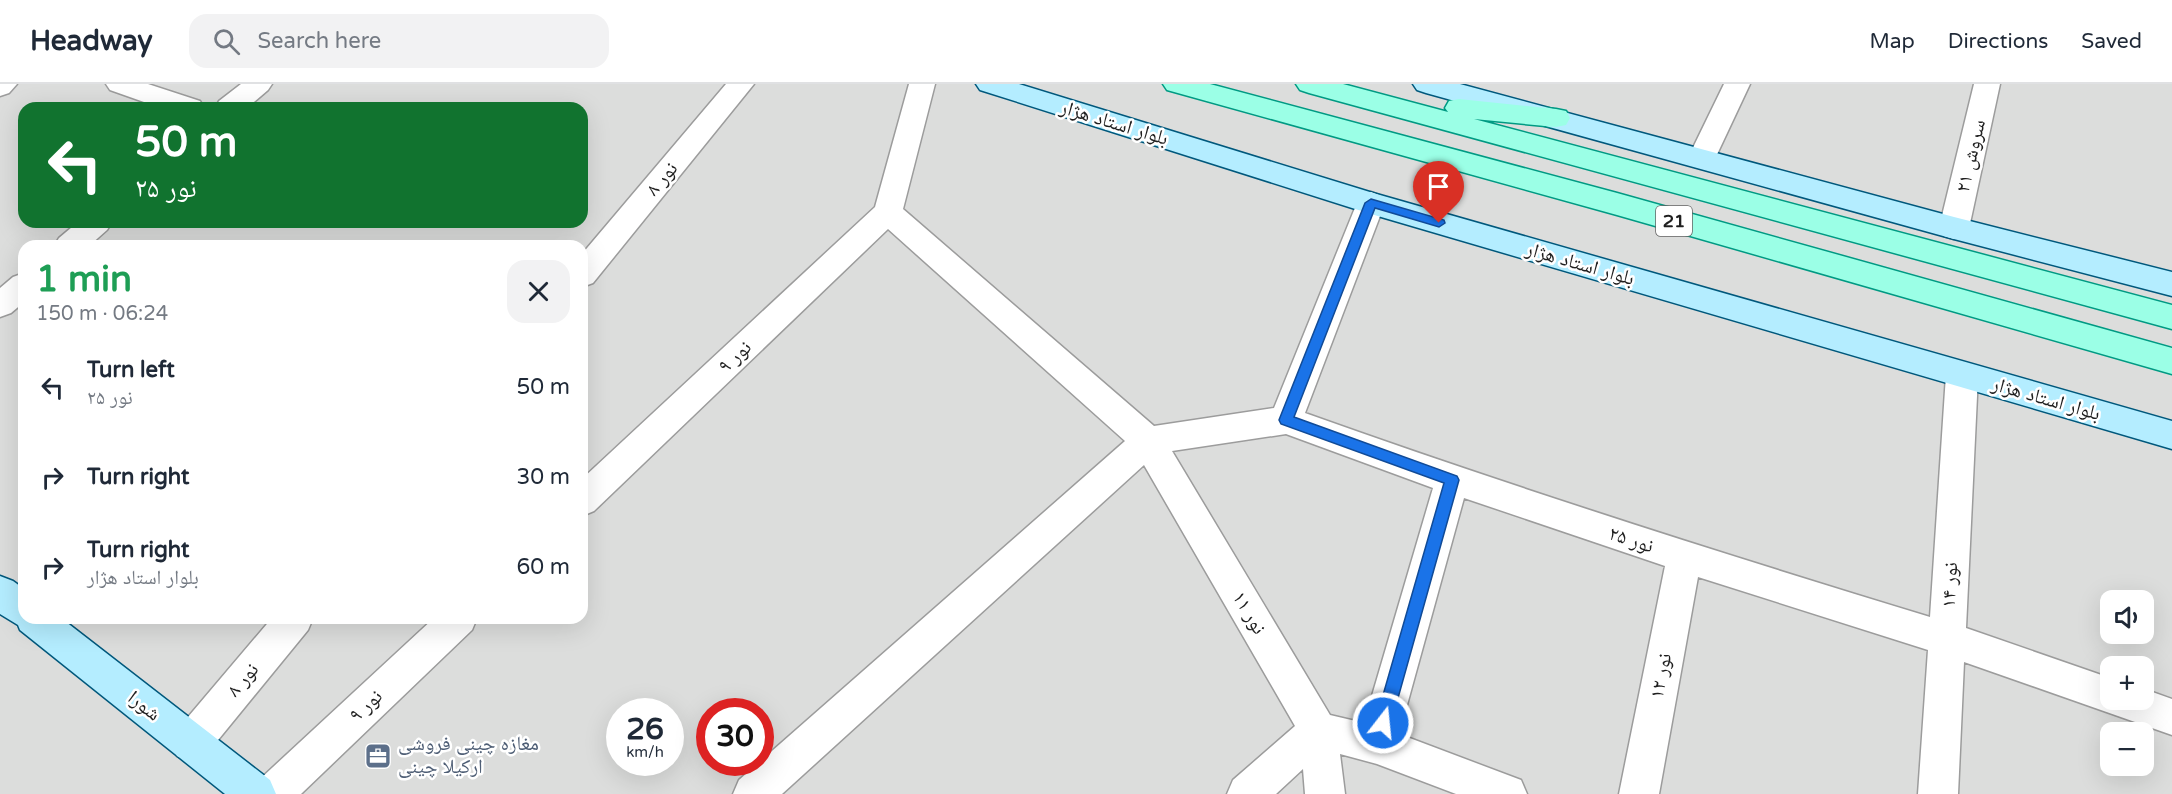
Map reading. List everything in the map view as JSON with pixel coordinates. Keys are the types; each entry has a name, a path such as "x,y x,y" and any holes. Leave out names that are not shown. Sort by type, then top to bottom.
{"main road":[{"name":"بلوار استاد هژار","path":"989,84 1371,203 2172,435"},
{"name":"21","path":"1176,84 1606,201 2172,361"},
{"name":"21","path":"1309,84 2172,317"},
{"path":"1443,86 1954,228 2172,284"},
{"path":"1364,99 1556,118"},
{"path":"0,592 18,606"},
{"name":"شورا","path":"41,624 256,794"}],"street":[{"path":"120,84 172,102"},
{"path":"236,102 259,84"},
{"name":"نور ۸","path":"588,268 741,84"},
{"path":"888,212 922,84"},
{"path":"1702,158 1737,84"},
{"name":"سروش ۲۱","path":"1954,228 1987,84"},
{"path":"1286,420 1371,203"},
{"name":"نور ۱۱","path":"888,212 1148,441 1318,730 1325,794"},
{"name":"نور ۹","path":"588,495 888,212"},
{"path":"76,240 90,228"},
{"path":"0,305 18,290"},
{"name":"نور ۱۴","path":"1938,794 1962,375"},
{"name":"نور ۲۵","path":"1148,441 1286,420 1452,480 1684,557 1947,639 2100,693"},
{"path":"753,794 1148,441"},
{"path":"1377,744 1452,480"},
{"name":"نور ۱۲","path":"1639,794 1684,557"},
{"name":"نور ۸","path":"191,743 290,624"},
{"name":"نور ۹","path":"273,794 453,624"},
{"path":"2151,710 2172,717"},
{"path":"1247,794 1318,730 1377,744 1507,794"}],"shaded area":[{"path":"0,84 2172,84 2172,794 0,794"}],"place":[{"name":"مغازه چینی فروشی ارکیلا چینی","path":"378,756"}],"route":[{"path":"1383,723 1452,480 1286,420 1371,203 1439,223"}]}
